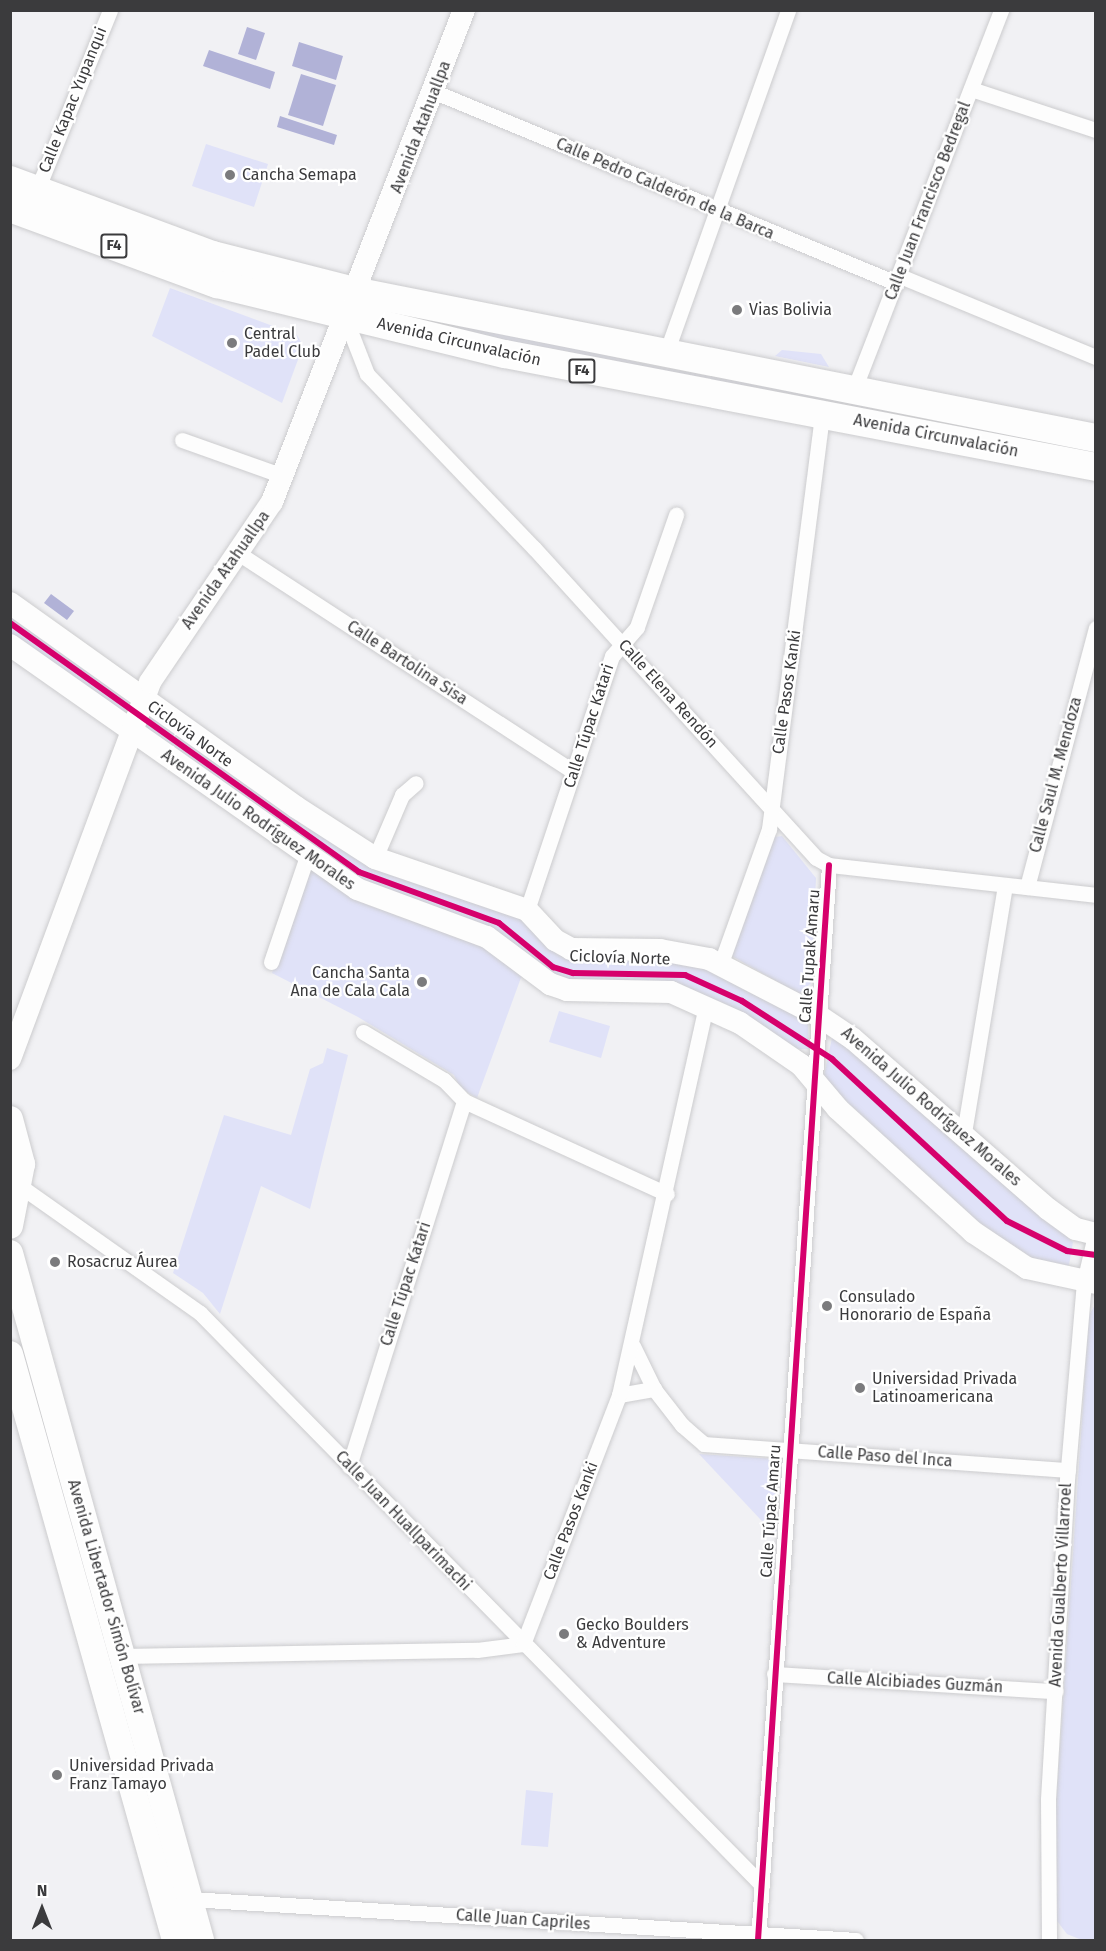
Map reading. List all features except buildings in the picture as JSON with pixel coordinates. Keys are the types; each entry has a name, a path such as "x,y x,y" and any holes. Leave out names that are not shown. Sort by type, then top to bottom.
{"highway":[{"name":"Avenida Circunvalación","path":"24,185 349,303 653,386 822,414 1095,467"},
{"name":"Avenida Circunvalación","path":"10,208 217,284 349,303 665,356 1095,438"}],"main road":[{"name":"Avenida Atahuallpa","path":"10,1059 145,695 166,655 241,555 283,476 349,303 435,92 464,10"},
{"name":"Avenida Julio Rodríguez Morales","path":"10,603 145,695 296,807 375,858 527,910 555,940 571,949 660,950 721,963 819,1016 964,1133 1048,1209 1076,1229 1095,1233"},
{"name":"Avenida Julio Rodríguez Morales","path":"10,645 357,889 487,937 550,984 576,990 671,992 706,1006 792,1057 815,1084 973,1232 1027,1268 1090,1283"},
{"path":"10,1119 19,1143 20,1186 11,1219"},
{"name":"Avenida Libertador Simón Bolívar","path":"10,1253 201,1941"},
{"name":"Avenida Libertador Simón Bolívar","path":"10,1354 175,1941"}],"street":[{"name":"Calle Kapac Yupanqui","path":"24,185 110,10"},
{"path":"665,356 788,10"},
{"name":"Calle Juan Francisco Bedregal","path":"853,392 1001,10"},
{"path":"971,90 1095,130"},
{"name":"Calle Pedro Calderón de la Barca","path":"435,92 716,211 898,279 1095,357"},
{"name":"Calle Elena Rendón","path":"349,303 367,375 622,643 771,808 829,865"},
{"name":"Calle Pasos Kanki","path":"721,963 769,829 822,414"},
{"path":"182,440 283,476"},
{"name":"Calle Túpac Katari","path":"527,910 612,656 637,627 676,515"},
{"name":"Calle Bartolina Sisa","path":"241,555 573,772"},
{"name":"Calle Saul M. Mendoza","path":"1027,888 1095,628"},
{"path":"375,858 402,795 416,783"},
{"path":"271,962 307,856"},
{"path":"829,865 1095,895"},
{"name":"Calle Tupak Amaru","path":"815,1084 829,865"},
{"path":"964,1133 1005,885"},
{"name":"Calle Pasos Kanki","path":"523,1644 619,1395 633,1346 667,1194 706,1006"},
{"path":"363,1032 444,1080 464,1101 667,1194"},
{"name":"Calle Túpac Amaru","path":"759,1938 788,1450 815,1084"},
{"name":"Calle Túpac Katari","path":"349,1466 464,1101"},
{"name":"Calle Juan Huallparimachi","path":"20,1186 200,1313 762,1885"},
{"name":"Avenida Gualberto Villarroel","path":"1049,1941 1048,1798 1068,1470 1095,1233"},
{"name":"Calle Paso del Inca","path":"633,1346 654,1389 704,1444 1068,1470"},
{"path":"619,1395 654,1389"},
{"path":"122,1656 477,1650 523,1644"},
{"name":"Calle Alcibiades Guzmán","path":"774,1674 1056,1691"},
{"name":"Calle Juan Capriles","path":"190,1899 759,1938 856,1941"}],"shaded area":[{"name":"Cancha Semapa","path":"206,144 268,164 254,207 192,186"},
{"name":"Central Padel Club","path":"170,288 297,335 303,346 282,403 152,336"},
{"path":"363,300 649,365 1095,448 1095,458 648,374 361,308"},
{"path":"782,350 821,354 829,367 775,356"},
{"path":"11,610 131,696 122,718 11,638"},
{"path":"151,711 309,824 521,916 539,932 696,961 808,1021 809,1049 797,1049 716,1003 564,982 366,887 143,733"},
{"path":"782,836 816,878 811,983 799,994 732,956 774,837"},
{"path":"308,867 473,938 522,975 477,1098 460,1088 454,1075 358,1017 272,973"},
{"path":"559,1011 610,1026 601,1058 549,1042"},
{"path":"832,1038 840,1038 1073,1242 1068,1270 1052,1270 1000,1243 838,1097 824,1076"},
{"path":"327,1048 348,1055 310,1209 261,1186 220,1314 203,1293 173,1273 224,1115 291,1135 310,1069 323,1063"},
{"path":"1095,1305 1096,1940 1082,1940 1067,1934 1057,1921 1056,1807 1089,1315"},
{"path":"699,1454 777,1459 776,1536"},
{"path":"526,1790 553,1793 548,1847 521,1845"}],"water":[{"path":"247,27 265,33 256,60 238,54"},
{"path":"299,42 343,56 336,80 292,66"},
{"path":"209,50 275,72 270,89 203,66"},
{"path":"301,74 336,85 323,126 288,115"},
{"path":"280,116 337,135 334,145 277,127"},
{"path":"51,594 74,611 67,620 44,603"}],"cycle path":[{"name":"Ciclovía Norte","path":"10,623 359,872 499,923 553,967 573,973 685,975 742,1001 832,1059 1007,1221 1067,1251 1096,1255"},
{"path":"758,1940 829,865"}],"place":[{"name":"Cancha Semapa","path":"230,175"},
{"name":"Vias Bolivia","path":"737,310"},
{"name":"Central Padel Club","path":"232,343"},
{"name":"Cancha Santa Ana de Cala Cala","path":"422,982"},
{"name":"Rosacruz Áurea","path":"55,1262"},
{"name":"Consulado Honorario de España","path":"827,1306"},
{"name":"Universidad Privada Latinoamericana","path":"860,1388"},
{"name":"Gecko Boulders & Adventure","path":"564,1634"},
{"name":"Universidad Privada Franz Tamayo","path":"57,1775"}]}
